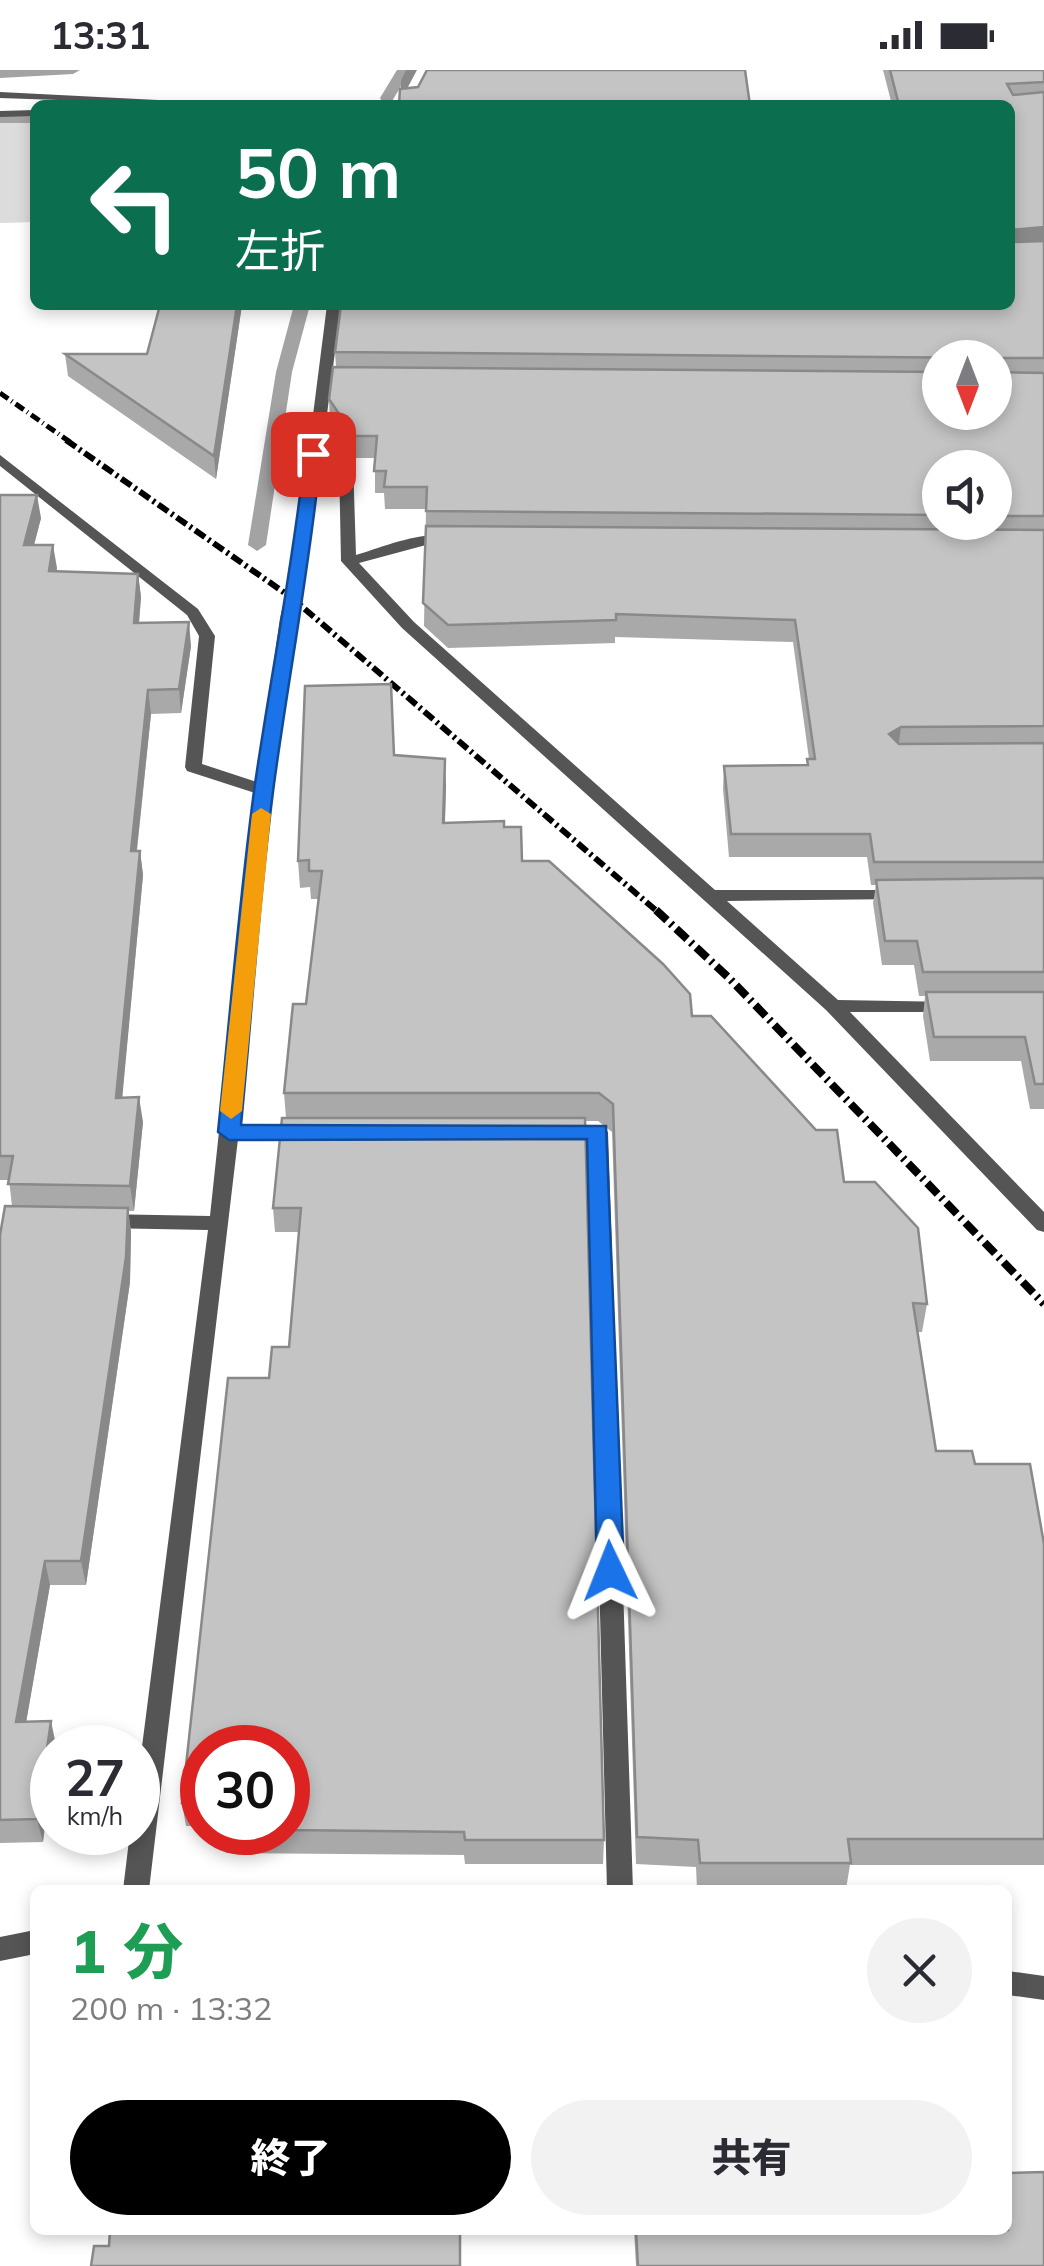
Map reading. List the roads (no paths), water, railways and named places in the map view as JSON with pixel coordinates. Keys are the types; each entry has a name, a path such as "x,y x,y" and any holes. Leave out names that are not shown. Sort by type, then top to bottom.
{"street":[{"path":"0,95 98,100"},
{"path":"0,114 30,113"},
{"path":"137,1885 220,1223 264,790 288,618 302,561 317,418 332,381 334,310"},
{"path":"317,418 346,461 349,562 408,625 833,1006 1044,1225"},
{"path":"0,459 193,612 206,636 192,768 264,790"},
{"path":"349,562 426,541 466,541"},
{"path":"714,896 928,894"},
{"path":"833,1006 967,1006"},
{"path":"229,1132 326,1132"},
{"path":"540,1132 598,1132 620,1885"},
{"path":"80,1220 220,1223"},
{"path":"0,1949 30,1943"},
{"path":"1012,1984 1044,1988"}],"waterway":[{"path":"0,74 73,70"},
{"path":"387,98 404,70"},
{"path":"0,119 30,119"},
{"path":"257,545 284,372 301,310"}],"railway":[{"path":"0,393 70,442"},
{"path":"66,440 292,598 659,913"},
{"path":"656,910 729,978 1044,1304"}]}
